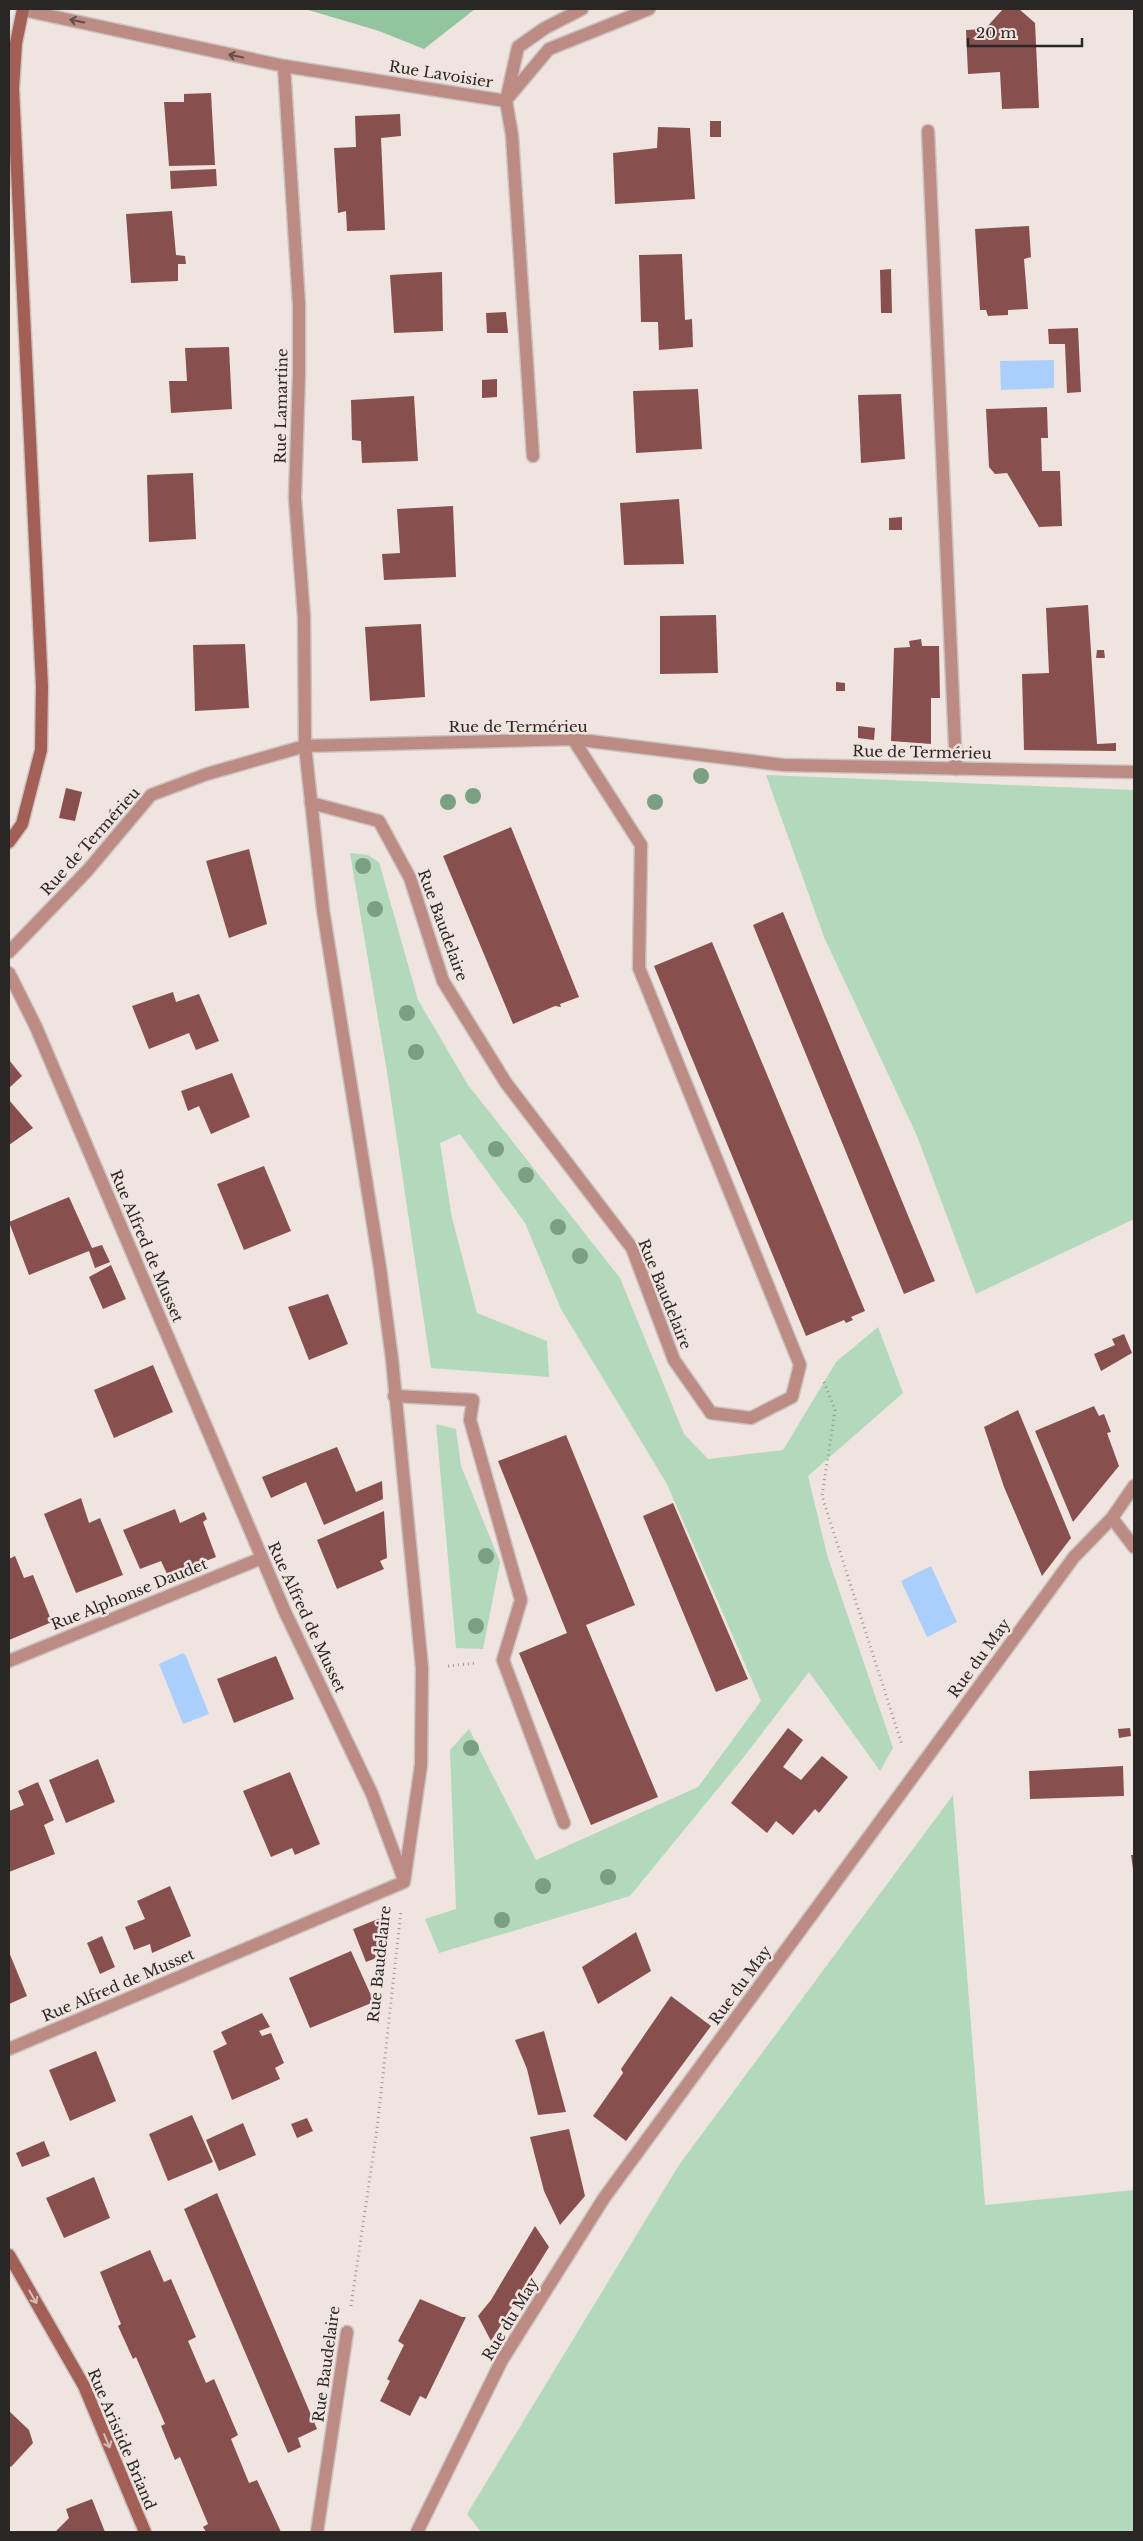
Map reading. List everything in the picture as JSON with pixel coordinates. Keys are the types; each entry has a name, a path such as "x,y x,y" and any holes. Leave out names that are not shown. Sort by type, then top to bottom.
{"main road":[{"path":"9,842 22,824 41,750 42,732 42,686 13,89 16,43 23,9"},
{"name":"Rue Aristide Briand","path":"9,2255 84,2386 145,2532"}],"street":[{"name":"Rue Lavoisier","path":"23,9 284,66 506,100 512,135 533,456"},
{"path":"506,100 518,47 544,28 582,9"},
{"path":"506,100 549,49 649,9"},
{"name":"Rue Lamartine","path":"284,66 299,305 295,498 304,617 305,746"},
{"path":"928,131 956,769"},
{"path":"573,739 641,846 639,968 800,1365"},
{"name":"Rue de Termérieu","path":"9,952 87,871 151,795 207,774 305,746 573,739 782,765 1134,772"},
{"path":"305,746 323,910 380,1268 392,1359 394,1396 422,1668 421,1765 404,1882"},
{"name":"Rue Baudelaire","path":"311,803 379,821 410,878 444,981 506,1083 632,1248 674,1360 711,1413 751,1418 792,1397 800,1365"},
{"name":"Rue Alfred de Musset","path":"9,973 36,1027 262,1558 372,1794 404,1882 9,2049"},
{"path":"394,1396 473,1400 470,1420 521,1600 503,1660 564,1823"},
{"name":"Rue du May","path":"417,2532 502,2360 604,2198 1074,1557 1112,1518 1134,1486"},
{"path":"1112,1518 1134,1547"},
{"name":"Rue Alphonse Daudet","path":"9,1661 262,1558"},
{"name":"Rue Baudelaire","path":"317,2532 347,2332"}],"path":[{"path":"800,1365 816,1361 835,1410 822,1496 903,1746 915,1773"},
{"path":"422,1668 503,1660"},
{"name":"Rue Baudelaire","path":"347,2332 378,2129 404,1882"}],"green space":[{"path":"305,9 475,9 424,49 379,31"},
{"path":"766,775 1134,790 1134,1219 976,1294 917,1136 824,937"},
{"path":"350,853 368,855 379,862 418,1000 468,1085 620,1278 684,1434 708,1459 783,1450 836,1362 878,1327 903,1393 808,1476 828,1558 893,1748 880,1771 809,1672 743,1758 630,1896 439,1953 425,1919 456,1909 450,1750 469,1729 536,1860 698,1787 761,1701 667,1484 561,1309 525,1223 460,1134 440,1143 452,1218 477,1313 547,1341 549,1377 431,1368 387,1072"},
{"path":"436,1424 456,1429 461,1466 500,1562 483,1649 456,1648"},
{"path":"953,1795 985,2205 1134,2190 1134,2532 481,2532 467,2514 679,2165"}],"water":[{"path":"1054,360 1054,388 1001,390 1000,361"},
{"path":"931,1566 957,1622 927,1637 901,1581"},
{"path":"183,1653 186,1656 209,1714 183,1724 159,1664"}],"building":[{"path":"1003,9 1019,9 1035,23 1039,108 1002,109 1000,72 968,74 966,30 985,29"},
{"path":"211,93 215,165 169,166 164,102 184,102 184,94"},
{"path":"400,114 401,136 381,138 385,230 347,231 346,211 338,213 334,148 356,147 355,116"},
{"path":"710,121 721,121 721,137 710,137"},
{"path":"658,127 690,128 695,199 615,204 613,153 657,148"},
{"path":"216,169 217,186 171,189 170,171"},
{"path":"172,211 176,255 185,256 186,264 178,264 178,281 131,283 126,214"},
{"path":"1029,226 1031,257 1024,259 1028,309 1008,310 1008,315 988,316 986,310 980,310 975,229"},
{"path":"682,254 685,320 692,319 693,347 659,350 658,322 641,322 639,255"},
{"path":"891,269 892,313 881,313 880,270"},
{"path":"442,272 443,331 394,333 390,275"},
{"path":"506,312 508,333 487,333 486,313"},
{"path":"1078,328 1081,392 1067,393 1065,344 1049,344 1048,329"},
{"path":"229,347 232,409 171,413 169,381 187,381 185,348"},
{"path":"497,379 497,397 482,398 482,380"},
{"path":"698,389 702,449 636,453 633,391"},
{"path":"901,394 905,459 861,463 858,395"},
{"path":"414,396 418,461 362,463 361,441 352,440 351,400"},
{"path":"1047,407 1048,438 1041,438 1042,471 1060,471 1062,526 1039,527 1007,473 995,474 989,467 986,409"},
{"path":"193,473 196,539 149,542 147,475"},
{"path":"679,499 684,564 624,565 620,503"},
{"path":"453,506 456,577 384,580 382,554 400,553 397,509"},
{"path":"902,517 902,530 889,530 889,518"},
{"path":"1088,605 1097,744 1116,743 1116,751 1024,750 1022,674 1049,673 1046,608"},
{"path":"716,615 718,673 660,674 660,616"},
{"path":"421,624 425,697 370,701 365,627"},
{"path":"921,639 922,646 939,646 940,698 931,698 931,744 891,741 894,648 910,647 909,641"},
{"path":"245,644 249,708 195,711 193,645"},
{"path":"1097,650 1104,650 1105,658 1096,658"},
{"path":"836,682 845,683 845,691 836,691"},
{"path":"858,726 875,728 874,740 858,738"},
{"path":"66,788 82,792 75,821 59,818"},
{"path":"511,827 579,997 560,1004 561,1007 555,1006 513,1024 443,856"},
{"path":"249,849 267,924 229,938 206,861"},
{"path":"783,912 935,1281 904,1294 753,925"},
{"path":"712,942 865,1311 851,1317 853,1320 846,1323 844,1320 806,1336 654,966"},
{"path":"173,992 176,1002 199,994 219,1041 196,1050 189,1033 149,1049 132,1006"},
{"path":"9,1060 22,1076 9,1088"},
{"path":"232,1073 250,1117 211,1134 199,1106 188,1111 181,1091"},
{"path":"9,1100 33,1128 9,1145"},
{"path":"264,1166 291,1231 244,1250 217,1184"},
{"path":"69,1197 92,1248 102,1245 110,1262 95,1268 89,1251 29,1275 9,1222"},
{"path":"111,1265 126,1299 103,1309 89,1277"},
{"path":"328,1294 348,1344 309,1360 288,1307"},
{"path":"1124,1334 1132,1353 1101,1371 1094,1354 1115,1345 1112,1339"},
{"path":"153,1365 173,1412 114,1438 94,1390"},
{"path":"1094,1406 1099,1416 1104,1414 1111,1432 1107,1433 1119,1466 1073,1522 1035,1431"},
{"path":"1018,1410 1071,1538 1042,1576 1004,1487 984,1427"},
{"path":"566,1435 635,1605 586,1625 658,1797 591,1825 519,1653 567,1633 498,1461"},
{"path":"337,1447 356,1492 382,1481 383,1499 324,1525 306,1482 271,1498 262,1477"},
{"path":"81,1498 89,1523 100,1518 123,1575 76,1593 44,1514"},
{"path":"673,1503 748,1679 716,1692 643,1516"},
{"path":"175,1509 180,1523 204,1512 207,1519 203,1522 216,1557 168,1576 161,1561 140,1569 123,1530"},
{"path":"384,1511 387,1558 380,1561 384,1569 337,1589 317,1540"},
{"path":"15,1556 24,1578 33,1575 52,1622 9,1640 9,1559"},
{"path":"276,1656 294,1699 234,1723 217,1679"},
{"path":"788,1728 803,1740 783,1767 801,1780 822,1756 848,1777 819,1813 815,1809 793,1835 776,1821 767,1833 731,1803"},
{"path":"1130,1728 1131,1736 1119,1738 1118,1729"},
{"path":"98,1759 115,1802 66,1823 49,1780"},
{"path":"1123,1766 1124,1796 1030,1799 1029,1771"},
{"path":"290,1772 320,1844 295,1855 292,1848 271,1857 243,1791"},
{"path":"38,1782 54,1820 44,1825 55,1854 9,1872 9,1811 24,1805 18,1791"},
{"path":"1131,1855 1134,1855 1134,1869 1133,1869"},
{"path":"170,1886 191,1936 152,1953 150,1944 134,1950 125,1927 145,1919 137,1901"},
{"path":"388,1915 384,1955 366,1962 353,1929"},
{"path":"636,1932 651,1971 598,2004 582,1967"},
{"path":"102,1936 115,1967 100,1974 87,1943"},
{"path":"351,1951 374,2002 310,2028 289,1978"},
{"path":"9,1952 27,1996 9,2004"},
{"path":"671,1996 711,2026 626,2141 593,2116 623,2073 621,2069"},
{"path":"262,2013 270,2027 259,2031 262,2036 271,2033 284,2063 275,2068 280,2079 232,2100 213,2051 227,2044 221,2032"},
{"path":"544,2031 566,2112 538,2115 527,2069 515,2040"},
{"path":"96,2051 116,2101 70,2121 49,2070"},
{"path":"192,2115 213,2162 168,2181 149,2134"},
{"path":"307,2118 313,2131 297,2138 291,2124"},
{"path":"243,2123 256,2155 219,2171 206,2140"},
{"path":"569,2129 585,2196 560,2225 544,2191 530,2137"},
{"path":"44,2141 50,2156 22,2167 16,2153"},
{"path":"94,2177 110,2218 64,2238 46,2198"},
{"path":"217,2193 317,2429 298,2438 301,2447 288,2453 184,2209"},
{"path":"535,2226 549,2247 491,2341 478,2316 491,2300"},
{"path":"150,2250 164,2282 171,2279 196,2337 188,2341 206,2383 214,2379 238,2435 231,2439 249,2483 257,2480 281,2532 206,2532 203,2527 208,2524 180,2457 175,2460 161,2426 165,2424 136,2357 133,2359 118,2326 121,2324 100,2272"},
{"path":"420,2299 466,2317 426,2399 420,2396 410,2416 380,2401 390,2381 387,2379 404,2345 398,2341"},
{"path":"9,2411 29,2430 33,2443 11,2467 9,2465"},
{"path":"92,2499 105,2532 55,2532 69,2518 66,2509"}]}
